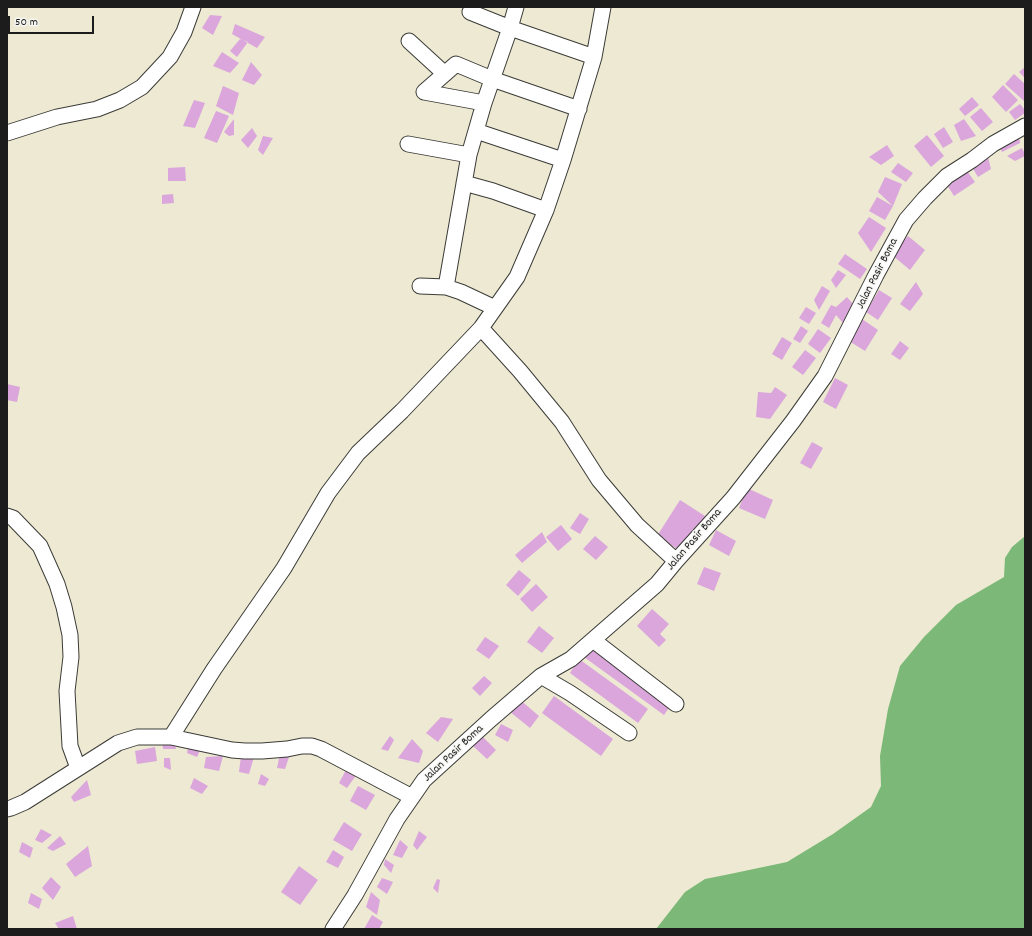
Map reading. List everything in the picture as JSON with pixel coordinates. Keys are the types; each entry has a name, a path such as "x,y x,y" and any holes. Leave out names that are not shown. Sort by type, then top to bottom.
{"street":[{"path":"7,133 56,117 97,108 120,100 142,87 170,57 184,32 193,7"},
{"path":"446,287 469,155 484,103 516,7"},
{"path":"171,737 214,669 284,568 328,493 358,453 402,411 481,328 517,277 546,210 563,160 594,57 603,7"},
{"path":"470,12 510,28 594,57"},
{"path":"409,41 445,74"},
{"path":"484,103 424,92 456,64 492,79 579,109"},
{"name":"Jalan Pasir Boma","path":"333,929 355,895 397,819 424,780 541,676 571,659 657,584 733,498 793,421 825,376 876,275 906,220 947,176 993,144 1025,126"},
{"path":"476,131 563,160"},
{"path":"408,144 469,155"},
{"path":"464,183 493,191 546,210"},
{"path":"420,286 446,287 461,292 495,308"},
{"path":"481,328 520,371 562,422 599,480 637,525 676,561"},
{"path":"7,516 13,518 40,546 57,584 64,607 70,635 71,657 67,691 70,746 78,768"},
{"path":"593,640 676,704"},
{"path":"541,676 570,693 629,733"},
{"path":"7,809 25,802 118,743 137,737 171,737 232,750 246,751 277,750 312,746 321,749 412,797"}],"green space":[{"path":"1025,536 1025,929 656,929 685,892 705,879 787,862 833,834 871,807 881,786 880,756 888,709 900,666 924,637 956,605 1004,577 1005,558 1012,547"}],"building":[{"path":"210,15 222,16 213,35 202,28"},
{"path":"235,24 265,37 257,48 232,34"},
{"path":"240,39 248,42 237,57 230,51"},
{"path":"222,52 239,63 230,73 213,66"},
{"path":"251,62 262,75 254,85 242,80"},
{"path":"1025,67 1025,78 1019,72"},
{"path":"1014,74 1025,84 1024,101 1005,84"},
{"path":"1003,85 1018,100 1006,112 992,97"},
{"path":"223,86 239,93 233,115 216,106"},
{"path":"972,97 979,105 965,116 959,109"},
{"path":"194,100 205,103 195,128 183,126"},
{"path":"1020,104 1025,110 1025,113 1015,120 1009,112"},
{"path":"981,108 993,122 982,131 970,117"},
{"path":"216,111 229,116 217,143 204,138"},
{"path":"234,119 234,135 229,136 224,132"},
{"path":"964,119 976,136 961,141 954,125"},
{"path":"944,127 953,142 943,148 934,134"},
{"path":"252,128 257,136 248,148 241,140"},
{"path":"927,135 944,156 931,167 914,146"},
{"path":"263,136 273,138 263,155 258,150"},
{"path":"1019,136 1020,143 1002,152 999,146"},
{"path":"887,145 894,156 881,165 869,157"},
{"path":"1022,148 1025,156 1015,161 1007,156"},
{"path":"988,157 991,169 978,177 972,167"},
{"path":"898,163 913,173 906,182 891,172"},
{"path":"185,167 186,181 168,181 168,168"},
{"path":"967,171 975,182 954,196 947,185"},
{"path":"885,177 902,184 893,206 878,192"},
{"path":"173,194 174,203 162,204 162,195"},
{"path":"877,197 893,206 885,220 869,211"},
{"path":"869,217 886,228 871,252 858,233"},
{"path":"908,236 925,250 910,270 892,255"},
{"path":"845,254 867,269 860,279 838,264"},
{"path":"838,270 846,275 836,288 831,280"},
{"path":"916,282 923,294 910,311 900,304"},
{"path":"822,286 830,291 819,310 814,300"},
{"path":"879,290 892,298 878,320 866,312"},
{"path":"847,297 853,304 843,323 836,315 829,328 821,323 831,305 836,307"},
{"path":"806,307 816,313 809,324 799,318"},
{"path":"862,319 878,330 865,351 849,341"},
{"path":"801,326 808,331 800,343 793,339"},
{"path":"818,329 831,338 820,353 808,344"},
{"path":"782,337 792,343 782,360 772,354"},
{"path":"900,341 909,348 900,360 891,354"},
{"path":"805,350 816,358 803,375 792,367"},
{"path":"835,378 848,385 836,409 823,402"},
{"path":"7,384 20,387 17,402 7,400"},
{"path":"775,387 787,395 770,419 756,417 758,392 771,393"},
{"path":"812,442 823,448 811,469 800,463"},
{"path":"747,488 773,500 765,519 739,508"},
{"path":"680,500 705,516 682,552 657,536"},
{"path":"580,513 589,519 580,534 570,528"},
{"path":"561,525 572,539 558,551 546,537"},
{"path":"716,530 736,541 729,556 709,545"},
{"path":"542,532 547,542 522,563 515,555"},
{"path":"595,536 608,547 596,560 583,549"},
{"path":"704,567 721,573 714,591 697,584"},
{"path":"519,570 531,580 518,596 506,585"},
{"path":"536,584 548,597 532,612 520,599"},
{"path":"652,609 669,624 660,634 666,640 659,647 637,626"},
{"path":"539,626 554,638 542,653 527,642"},
{"path":"485,637 499,646 489,659 476,650"},
{"path":"593,644 673,702 664,715 584,657"},
{"path":"579,659 648,709 638,723 570,673"},
{"path":"484,676 492,683 480,696 472,688"},
{"path":"554,696 613,739 601,756 542,713"},
{"path":"519,699 539,716 530,728 509,711"},
{"path":"441,717 453,719 438,742 426,733"},
{"path":"501,724 513,730 508,742 495,735"},
{"path":"390,736 394,740 388,751 381,749"},
{"path":"482,736 496,750 487,759 473,746"},
{"path":"412,739 423,751 419,763 398,758"},
{"path":"162,740 174,742 176,749 163,749"},
{"path":"189,743 202,746 197,757 187,753"},
{"path":"155,747 157,761 137,764 135,751"},
{"path":"280,754 289,757 285,769 277,768"},
{"path":"223,756 219,771 204,768 206,757"},
{"path":"241,756 254,757 249,774 239,772"},
{"path":"164,758 170,758 171,770 164,767"},
{"path":"346,770 357,774 347,788 339,783"},
{"path":"261,774 269,779 265,786 258,784"},
{"path":"194,778 208,786 202,794 190,788"},
{"path":"87,780 91,795 74,802 71,797"},
{"path":"358,786 375,795 366,810 350,801"},
{"path":"344,822 362,834 352,851 333,840"},
{"path":"41,829 52,835 42,843 35,840"},
{"path":"419,831 427,837 417,850 413,845"},
{"path":"60,836 66,844 53,851 47,848"},
{"path":"400,840 408,847 402,858 393,855"},
{"path":"22,842 33,848 30,858 19,852"},
{"path":"88,846 92,866 75,877 66,864"},
{"path":"333,850 344,857 338,868 326,862"},
{"path":"385,859 394,865 391,873 384,865"},
{"path":"299,866 318,880 300,905 281,892"},
{"path":"51,877 61,887 53,900 42,888"},
{"path":"382,878 393,882 387,894 377,887"},
{"path":"437,879 440,880 438,893 433,888"},
{"path":"371,892 380,900 377,915 366,907"},
{"path":"31,893 42,899 39,909 28,903"},
{"path":"372,915 383,922 379,929 364,929"},
{"path":"73,916 77,929 59,929 55,923"}]}
